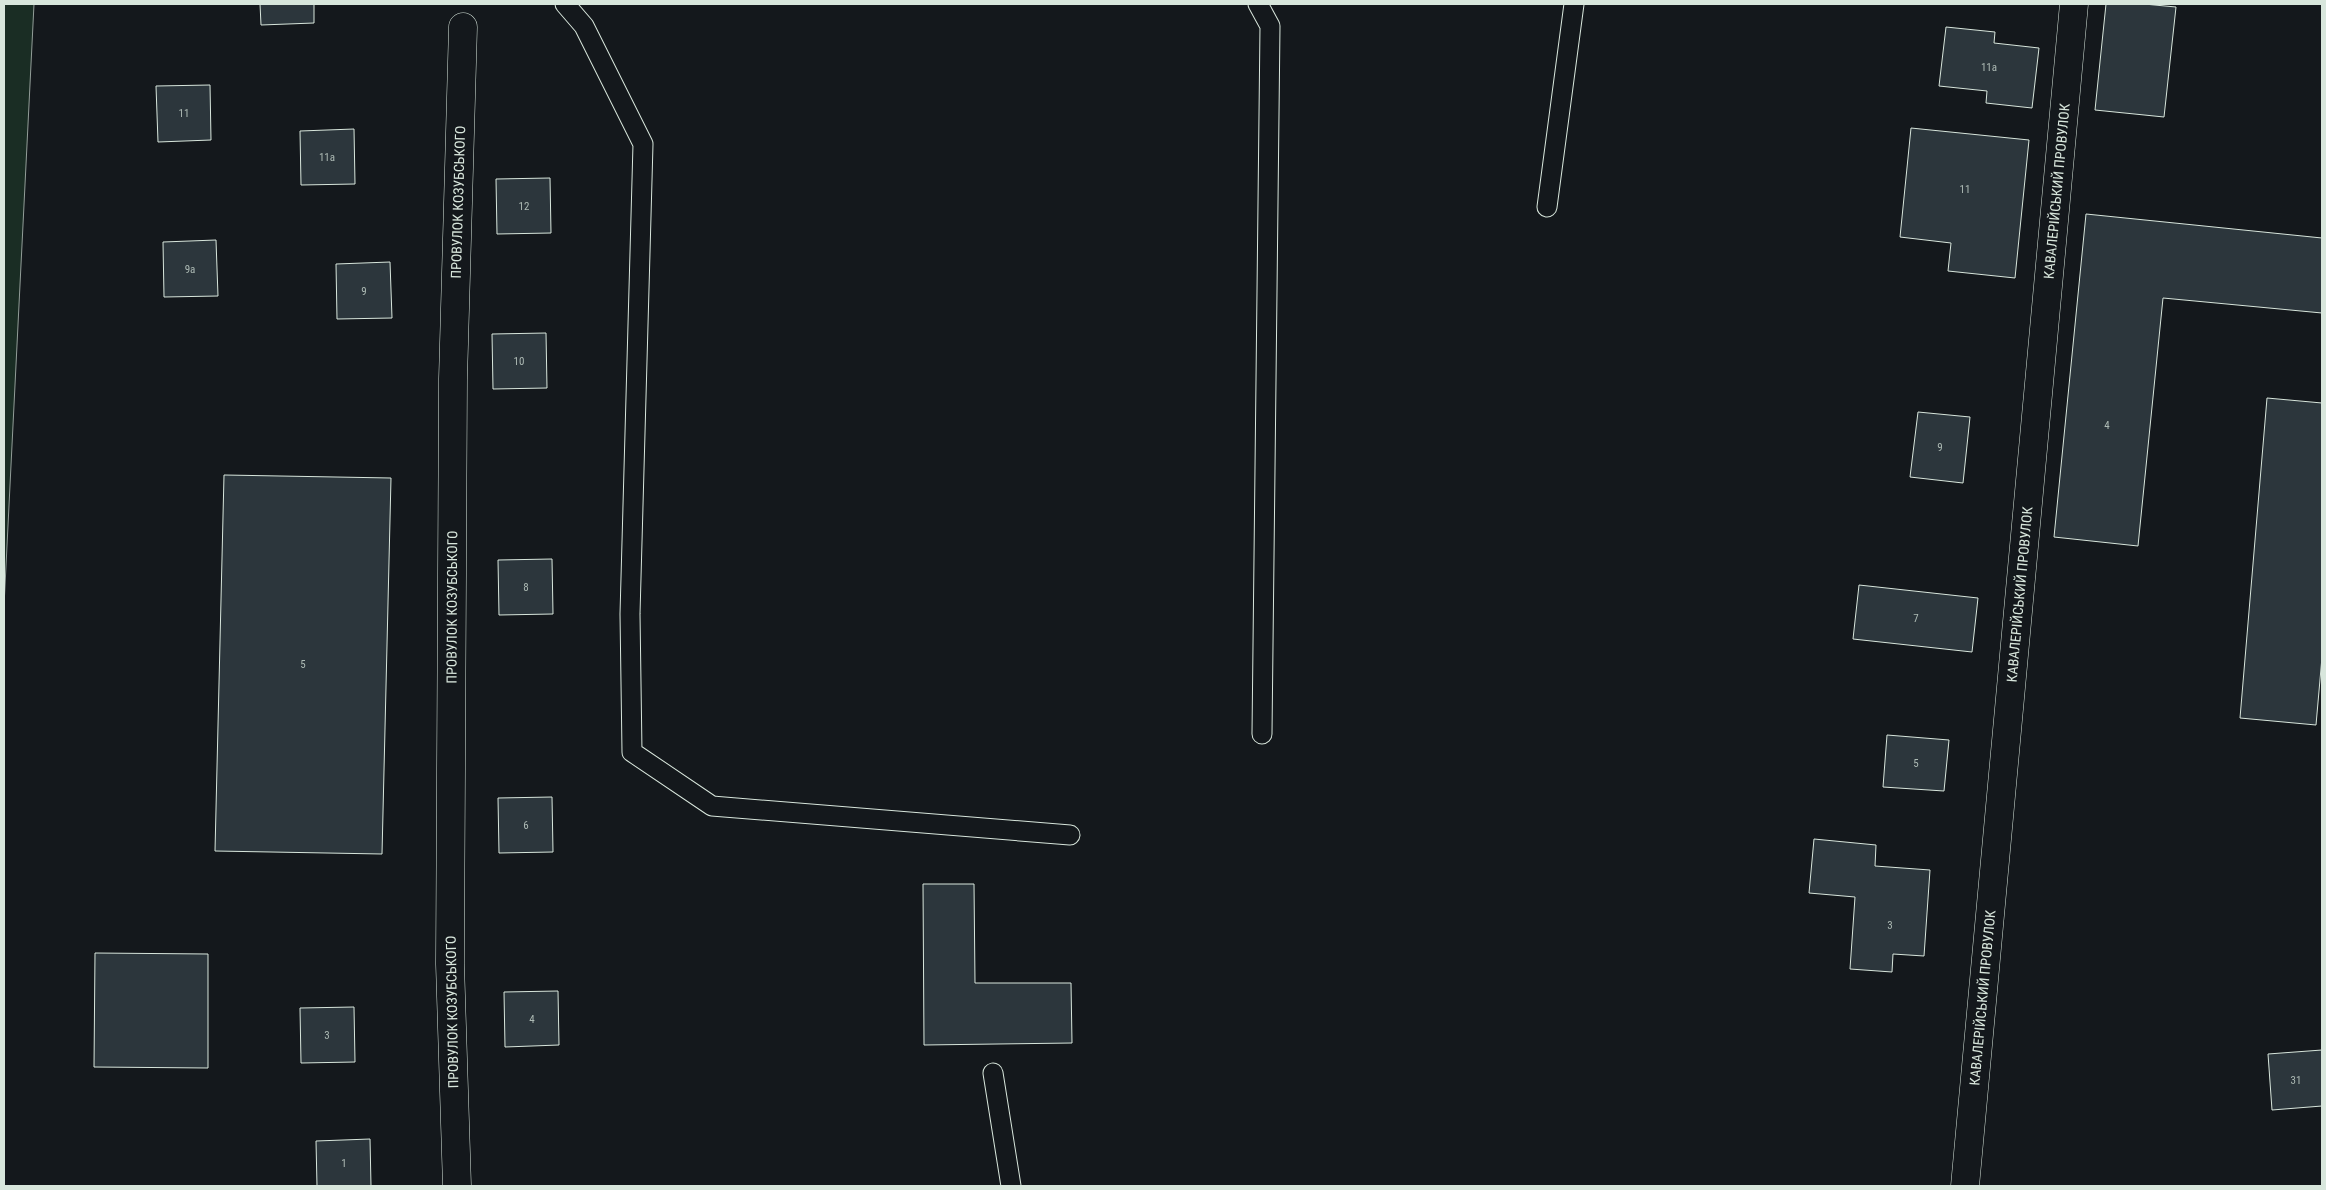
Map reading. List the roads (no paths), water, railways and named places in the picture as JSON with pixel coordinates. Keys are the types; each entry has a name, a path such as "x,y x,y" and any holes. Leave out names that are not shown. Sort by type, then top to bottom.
{"street":[{"name":"КАВАЛЕРІЙСЬКИЙ ПРОВУЛОК","path":"1965,1186 1984,1004 2074,4"},
{"name":"ПРОВУЛОК КОЗУБСЬКОГО","path":"457,1186 450,964 453,379 463,27"}],"lane":[{"path":"565,4 584,26 643,144 630,614 632,752 712,806 1070,835"},
{"path":"1258,4 1270,26 1262,734"},
{"path":"1548,207 1574,4"},
{"path":"993,1073 1011,1186"}]}
